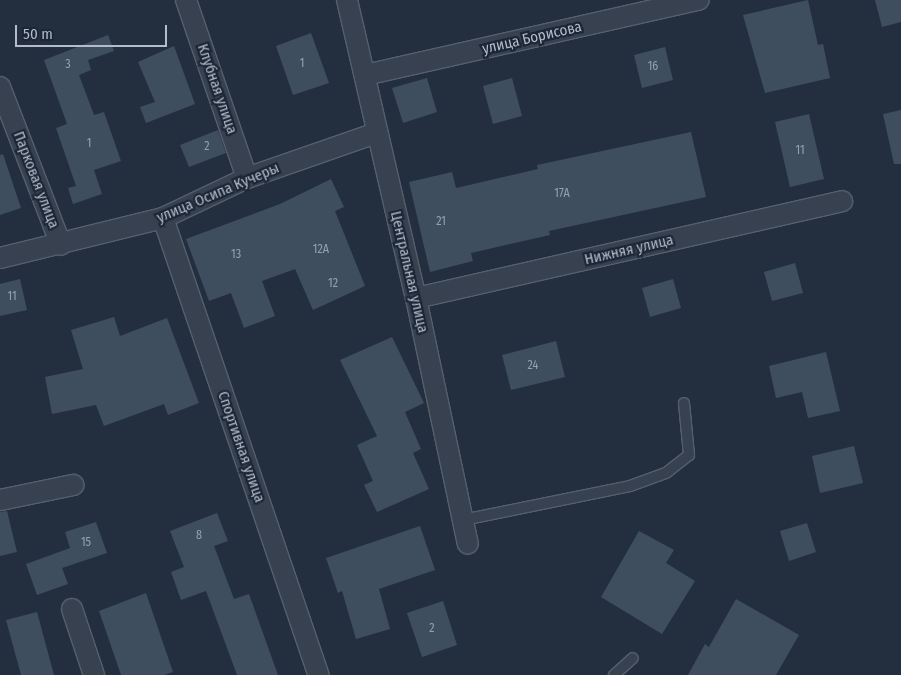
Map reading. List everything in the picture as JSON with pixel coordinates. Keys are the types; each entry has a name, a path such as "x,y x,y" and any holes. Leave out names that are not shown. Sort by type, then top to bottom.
{"street":[{"name":"Клубная улица","path":"186,0 247,178"},
{"name":"Центральная улица","path":"347,0 365,75 376,133 416,298 468,544"},
{"name":"улица Борисова","path":"365,75 698,0"},
{"name":"Парковая улица","path":"0,88 61,245"},
{"name":"улица Осипа Кучеры","path":"0,258 61,245 163,218 247,178 376,133"},
{"name":"Нижняя улица","path":"416,298 842,201"},
{"name":"Спортивная улица","path":"163,218 319,675"},
{"path":"0,500 73,485"},
{"path":"72,609 94,675"}],"lane":[{"path":"463,520 630,486 666,473 689,455 684,403"},
{"path":"614,675 633,658"}],"building":[{"path":"808,0 818,45 823,44 830,78 765,93 743,15"},
{"path":"875,0 901,0 901,22 882,27"},
{"path":"311,33 329,83 293,95 276,46"},
{"path":"108,35 114,51 88,60 91,70 79,75 94,115 104,112 121,161 94,170 102,194 73,204 68,188 76,186 56,128 67,124 44,60"},
{"path":"174,46 195,104 146,123 140,107 155,102 138,62"},
{"path":"665,47 673,80 642,88 634,55"},
{"path":"427,78 437,112 403,123 392,88"},
{"path":"512,78 522,116 493,124 483,86"},
{"path":"901,110 901,164 894,164 883,114"},
{"path":"809,114 824,179 790,187 775,122"},
{"path":"218,130 226,153 189,167 180,145"},
{"path":"691,132 706,197 549,231 550,235 471,253 473,261 430,272 409,182 452,172 456,188 538,169 537,165"},
{"path":"3,154 21,208 0,215 0,155"},
{"path":"331,179 344,207 335,211 365,286 313,310 295,269 262,281 275,316 244,328 231,293 209,301 186,239 280,204"},
{"path":"795,263 803,293 772,301 764,272"},
{"path":"20,279 27,310 0,316 0,284"},
{"path":"673,279 681,308 650,317 642,288"},
{"path":"114,317 120,336 167,318 199,403 168,415 164,404 104,426 96,405 52,414 45,377 83,369 71,330"},
{"path":"392,337 424,403 405,412 421,449 413,453 429,489 377,512 364,485 373,481 357,445 377,436 340,360"},
{"path":"556,341 565,377 511,390 502,355"},
{"path":"826,352 840,411 808,418 802,392 776,398 769,366"},
{"path":"854,446 863,483 820,493 812,456"},
{"path":"7,511 17,552 0,556 0,512"},
{"path":"217,513 228,541 214,546 234,599 249,594 278,675 237,675 206,591 181,600 171,572 184,567 170,531"},
{"path":"96,522 107,553 62,568 68,584 37,595 26,564 70,548 65,532"},
{"path":"807,523 816,552 789,561 780,531"},
{"path":"420,526 435,570 379,589 390,629 356,639 342,591 338,593 326,558"},
{"path":"639,531 674,550 666,563 695,581 662,634 601,597"},
{"path":"146,593 173,672 164,675 121,675 99,611"},
{"path":"736,599 799,635 776,675 688,675 705,644 709,647"},
{"path":"443,601 457,645 422,657 407,613"},
{"path":"37,612 54,675 21,675 6,620"}]}
